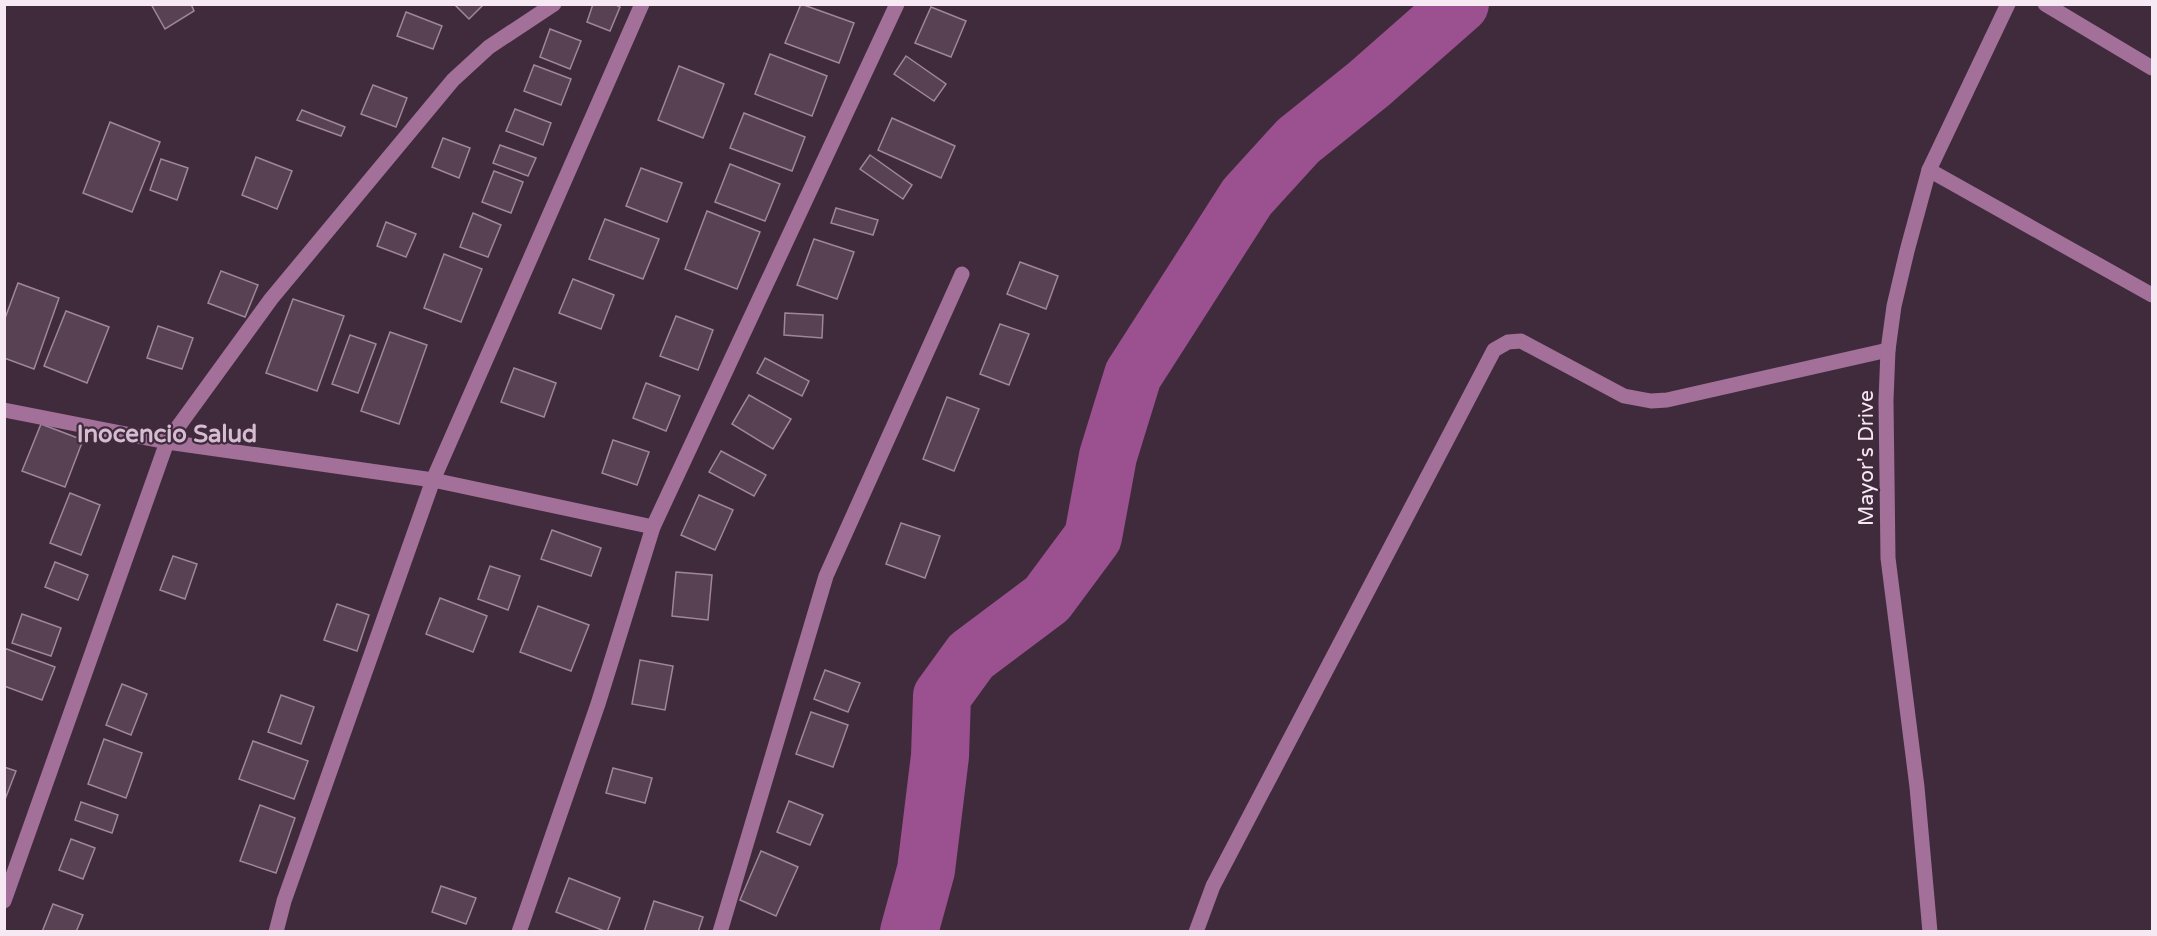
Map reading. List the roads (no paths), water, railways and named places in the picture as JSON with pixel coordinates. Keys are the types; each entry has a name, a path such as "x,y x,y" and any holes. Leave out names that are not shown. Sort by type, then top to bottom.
{"street":[{"path":"4,901 167,442 271,299 453,80 489,47 554,4"},
{"path":"276,932 284,901 433,480 642,4"},
{"path":"519,932 598,704 653,527 897,4"},
{"name":"Mayor's Drive","path":"1930,932 1917,787 1888,558 1886,400 1888,350 1894,306 1906,251 1929,170 2008,4"},
{"path":"2045,4 2152,68"},
{"path":"1929,170 2152,295"},
{"path":"720,932 826,576 962,274"},
{"path":"1196,932 1214,886 1494,350 1508,342 1521,341 1624,396 1651,401 1667,400 1888,350"},
{"path":"4,410 167,442 433,480 653,527"}],"waterway":[{"path":"909,932 926,870 940,756 942,696 971,656 1047,599 1093,537 1108,456 1133,375 1247,197 1298,141 1369,84 1460,4"}],"district":[{"name":"Inocencio Salud","path":"167,434"}]}
